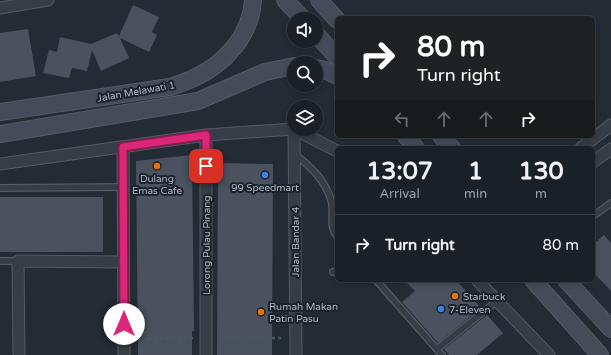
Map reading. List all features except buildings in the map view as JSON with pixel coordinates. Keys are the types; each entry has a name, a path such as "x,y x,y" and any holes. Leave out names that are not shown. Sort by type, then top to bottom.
{"street":[{"path":"0,8 48,0"},
{"name":"Jalan Melawati 1","path":"0,112 170,87 194,78 215,65 239,42 246,29 252,10 253,0"},
{"path":"285,0 296,12"},
{"path":"319,0 335,18"},
{"path":"323,42 335,55"},
{"name":"Jalan Melawati 1","path":"0,134 198,101 265,72 287,67"},
{"path":"323,70 335,75"},
{"path":"595,137 611,125"},
{"path":"0,164 206,135 287,129"},
{"name":"Lorong Pulau Pinang","path":"206,135 206,355"},
{"name":"Jalan Bandar 4","path":"294,136 296,355"},
{"path":"308,136 335,150"},
{"path":"408,138 414,146"},
{"path":"443,138 450,146"},
{"path":"584,146 594,138"},
{"path":"123,147 124,355"},
{"path":"595,161 611,149"},
{"path":"19,355 18,261 123,262"},
{"path":"479,282 550,355"},
{"path":"535,282 600,355"},
{"path":"568,282 611,330"}],"lane":[{"path":"294,154 307,163 321,177 332,200 333,231 335,234"},
{"path":"0,188 123,187"},
{"path":"595,215 611,203"},
{"path":"0,261 18,261"},
{"path":"378,282 442,355"},
{"path":"437,349 497,301"}],"place":[{"name":"Dulang Emas Cafe","path":"157,166"},
{"name":"99 Speedmart","path":"265,175"},
{"name":"Starbuck","path":"455,296"},
{"name":"7-Eleven","path":"441,309"},
{"name":"Rumah Makan Patin Pasu","path":"261,312"}],"route":[{"path":"124,324 123,147 206,135 206,166"}]}
